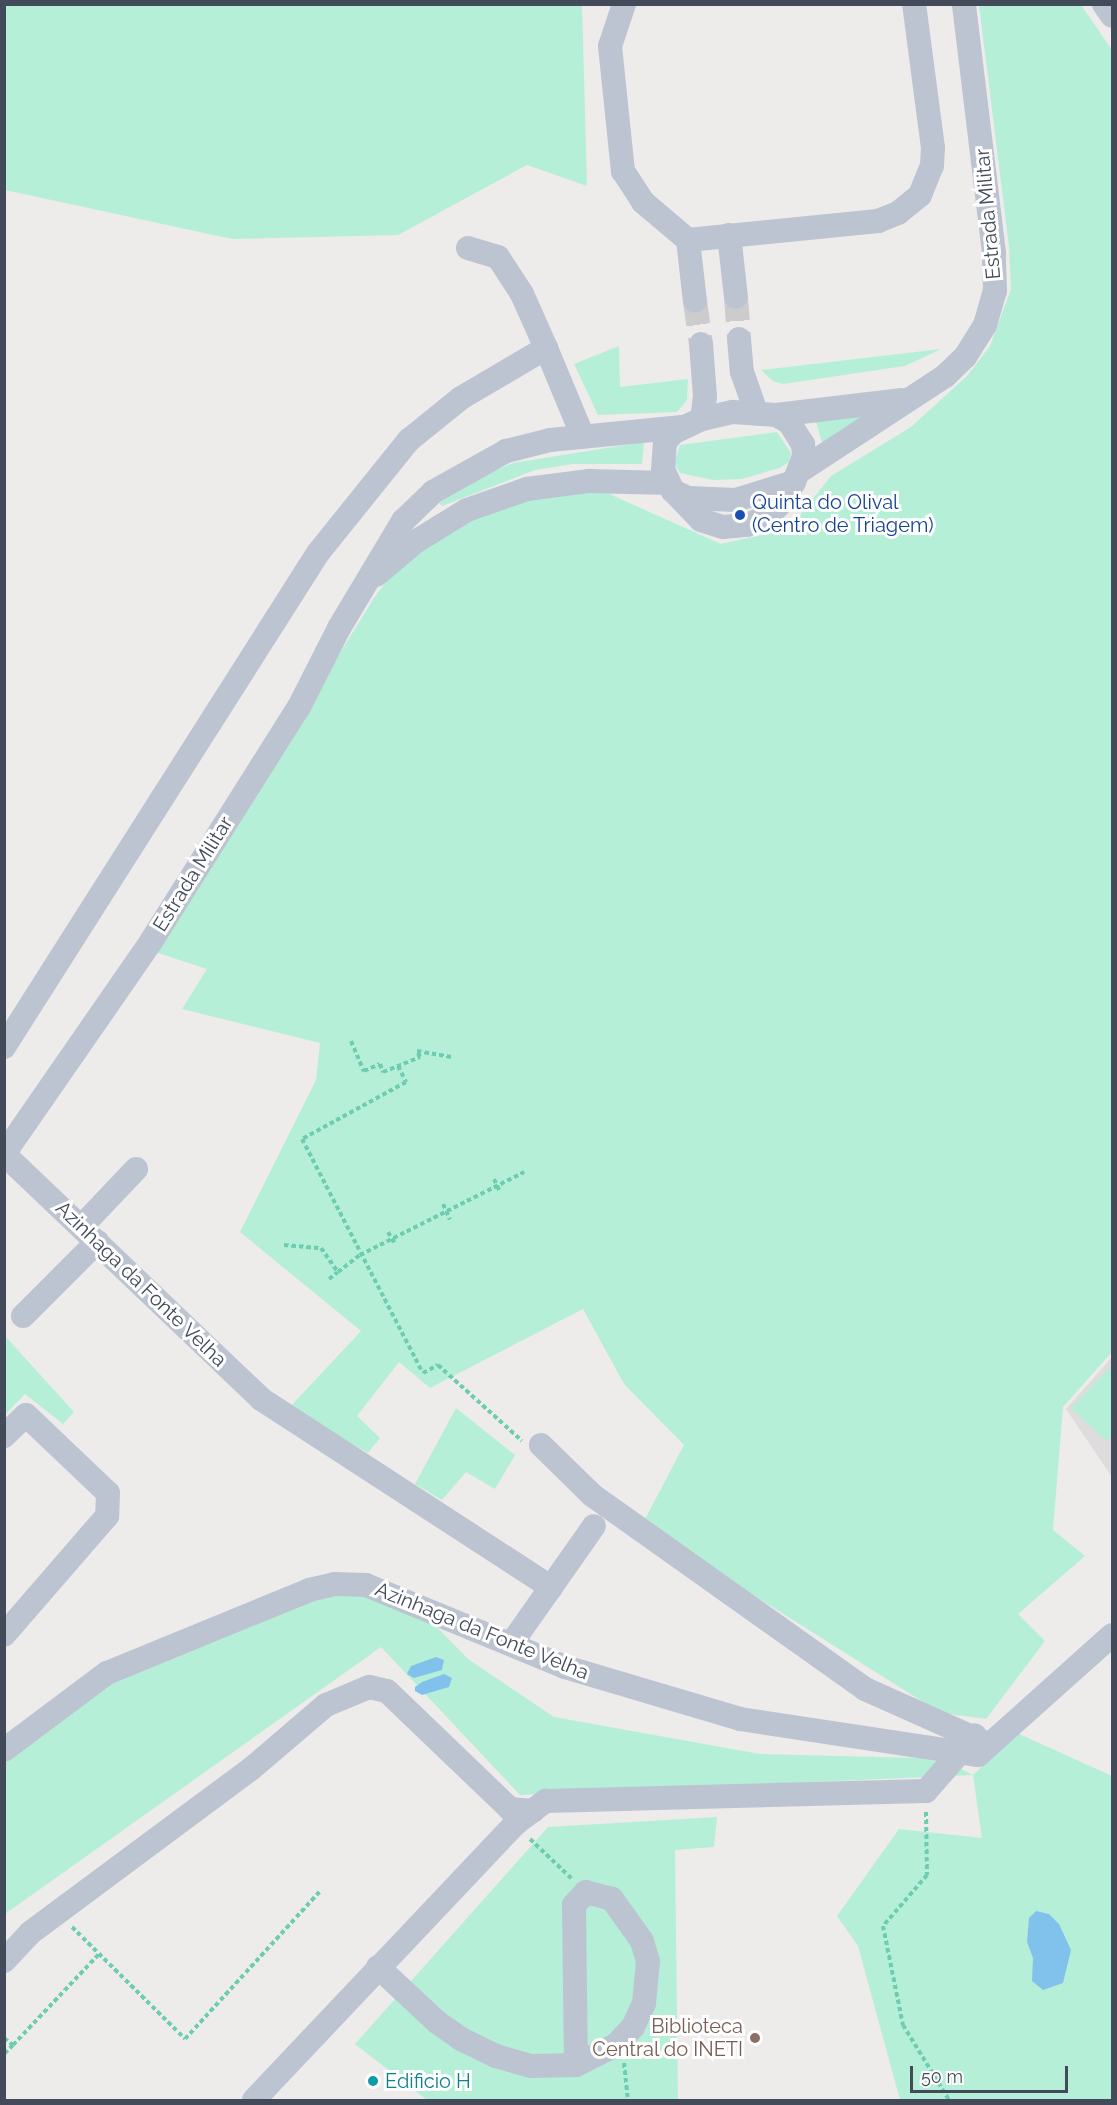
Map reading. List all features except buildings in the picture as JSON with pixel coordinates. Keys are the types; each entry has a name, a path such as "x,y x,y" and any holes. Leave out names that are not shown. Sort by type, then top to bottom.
{"street":[{"path":"624,4 610,46 623,171 643,202 688,240 695,301"},
{"path":"688,240 878,221 898,213 920,195 932,166 933,148 914,4"},
{"name":"Estrada Militar","path":"365,584 415,542 467,510 527,489 589,481 671,487 688,498 736,500 797,476 918,396 965,357 986,325 995,291 994,253 964,4"},
{"path":"1104,4 1113,16"},
{"path":"729,235 736,297"},
{"path":"468,248 498,257 522,294 583,437"},
{"path":"739,339 742,372 766,414 789,422 803,444 797,476"},
{"path":"671,487 662,454 665,442 692,423 705,396 701,344"},
{"path":"4,1047 318,553 409,440 461,398 546,348"},
{"name":"Estrada Militar","path":"4,1154 165,920 299,707 365,584 403,521 433,492 506,451 583,437 692,423 766,414 889,404 918,396"},
{"name":"Azinhaga da Fonte Velha","path":"4,1154 261,1399 551,1587"},
{"path":"23,1316 89,1235 136,1169"},
{"path":"4,1436 26,1415 108,1493 107,1516 4,1635"},
{"path":"541,1445 592,1495 865,1689 983,1741"},
{"path":"511,1644 594,1526"},
{"name":"Azinhaga da Fonte Velha","path":"4,1750 107,1673 309,1590 335,1584 366,1585 565,1667 740,1719 958,1752"},
{"path":"254,2100 378,1966 524,1818 546,1801 926,1791 958,1752 983,1741 1113,1635"},
{"path":"4,1949 30,1933 252,1769 326,1705 369,1687 387,1691 510,1809 524,1818"},
{"path":"378,1966 437,2022 461,2039 496,2056 532,2066 576,2065 597,2058 616,2045 633,2027 644,2003 648,1961 630,1919 612,1899 586,1892 574,1905 576,2065"},
{"path":"4,1961 30,1933"}],"path":[{"path":"351,1041 364,1071 380,1064 383,1072 420,1057 417,1051 451,1057"},
{"path":"398,1066 406,1082 302,1139 423,1373 438,1365 533,1451 541,1445"},
{"path":"329,1279 360,1255 524,1172"},
{"path":"494,1179 500,1192"},
{"path":"443,1204 450,1220"},
{"path":"388,1232 395,1244"},
{"path":"284,1245 321,1248 338,1272"},
{"path":"926,1791 927,1875 883,1926 903,2025 949,2100"},
{"path":"524,1818 586,1892"},
{"path":"81,1920 71,1927 185,2039 320,1891"},
{"path":"4,2054 99,1954"},
{"path":"4,2037 13,2045"},
{"path":"616,2045 626,2068 628,2100"}],"shaded area":[{"path":"1112,1357 1112,1477 1066,1409"}],"green space":[{"path":"5,4 582,5 587,186 527,165 398,235 232,239 5,190"},
{"path":"979,5 1081,5 1112,50 1112,1352 1063,1407 1053,1530 1085,1556 1018,1614 1045,1641 986,1719 942,1713 931,1707 642,1525 684,1445 624,1384 583,1309 430,1388 399,1362 357,1416 380,1438 368,1453 289,1408 361,1331 240,1232 316,1080 320,1043 182,1009 207,969 155,952 374,598 392,574 447,532 515,501 564,493 607,493 721,544 780,531 800,515 831,476 911,427 967,376 990,346 1011,289 1009,247"},
{"path":"619,346 620,387 688,379 687,400 677,412 598,415 574,364"},
{"path":"941,349 905,366 783,384 773,381 761,370"},
{"path":"860,416 860,422 823,446 816,422"},
{"path":"777,432 791,453 789,462 779,468 742,479 713,480 680,473 674,463 680,445"},
{"path":"644,442 642,464 573,464 535,470 442,506 439,503 480,477 513,463"},
{"path":"5,1336 74,1412 63,1424 25,1394 5,1415"},
{"path":"1112,1365 1112,1435 1106,1441 1071,1408"},
{"path":"456,1408 515,1455 495,1489 466,1472 442,1500 415,1484"},
{"path":"337,1595 366,1596 426,1616 468,1659 554,1717 760,1754 918,1758 951,1764 973,1775 520,1795 381,1647 5,1914 5,1763 118,1677 314,1599"},
{"path":"1017,1733 1112,1776 1112,2100 900,2100 858,1946 837,1916 899,1829 982,1838 973,1775"},
{"path":"717,1817 714,1847 675,1850 678,2100 427,2100 355,2044 548,1827"}],"water":[{"path":"436,1657 444,1660 442,1670 414,1678 407,1674 411,1666"},
{"path":"444,1674 452,1678 449,1687 422,1695 415,1691 415,1687 422,1682"},
{"path":"1036,1911 1049,1914 1059,1924 1071,1950 1063,1983 1043,1990 1032,1981 1033,1958 1027,1942 1029,1918"}],"tunnel":[{"path":"736,297 739,339"},
{"path":"695,301 701,344"}],"place":[{"name":"Quinta do Olival (Centro de Triagem)","path":"740,515"},
{"name":"Biblioteca Central do INETI","path":"755,2038"},
{"name":"Edificio H","path":"373,2081"}]}
